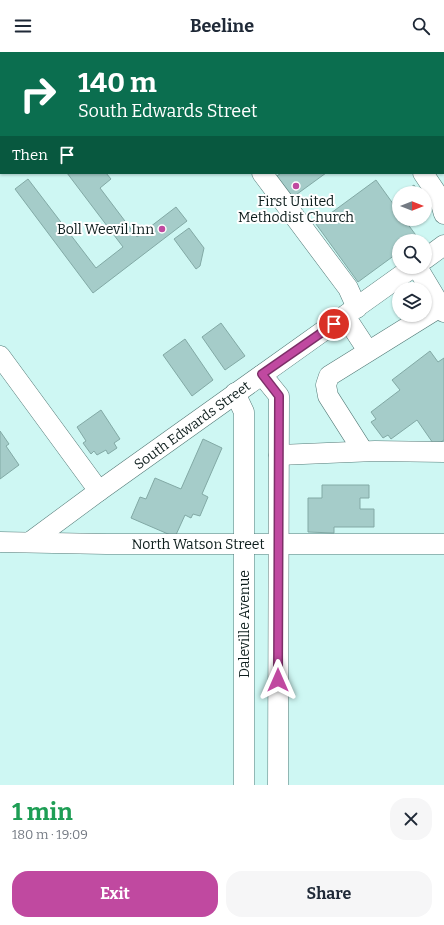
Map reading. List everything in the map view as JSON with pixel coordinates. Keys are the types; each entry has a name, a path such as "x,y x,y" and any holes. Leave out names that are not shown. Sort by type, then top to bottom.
{"street":[{"path":"263,174 348,288 351,312 368,351"},
{"path":"424,174 439,197 444,214"},
{"path":"432,253 444,245"},
{"path":"363,451 328,396 326,385 329,376 434,312 420,274"},
{"name":"South Edwards Street","path":"30,542 262,374 351,312 407,278"},
{"path":"0,356 99,491"},
{"path":"262,374 279,396 278,785"},
{"name":"Daleville Avenue","path":"236,393 244,412 244,785"},
{"path":"279,455 363,451 444,452"},
{"name":"North Watson Street","path":"0,542 106,544 444,544"}],"building":[{"name":"Boll Weevil Inn","path":"68,174 107,174 111,179 100,188 137,237 176,207 187,221 93,293 15,189 28,179 96,268 123,247"},
{"name":"First United Methodist Church","path":"280,174 325,174 293,197 277,176"},
{"path":"376,180 392,202 392,226 409,226 415,234 392,234 392,257 358,282 316,224"},
{"path":"189,228 204,248 200,266 196,269 174,239"},
{"path":"221,323 245,356 225,370 202,337"},
{"path":"185,339 213,380 192,396 163,355"},
{"path":"430,351 438,362 444,358 444,440 435,446 417,420 391,439 388,435 383,438 371,422 376,419 371,412 400,390 392,380"},
{"path":"101,410 120,439 114,443 117,448 108,454 106,450 97,455 94,451 91,454 83,443 86,441 77,427"},
{"path":"0,431 9,444 6,446 19,465 0,479"},
{"path":"203,439 222,448 202,494 208,497 200,516 193,514 191,518 185,515 175,537 131,518 140,497 146,499 155,478 181,489"},
{"path":"322,485 369,485 369,498 360,498 360,509 374,509 374,527 334,527 334,533 308,532 308,498 322,498"}],"place":[{"name":"First United Methodist Church","path":"296,186"},
{"name":"Boll Weevil Inn","path":"162,229"}],"route":[{"path":"278,680 279,396 262,374 303,347 334,324"}]}
